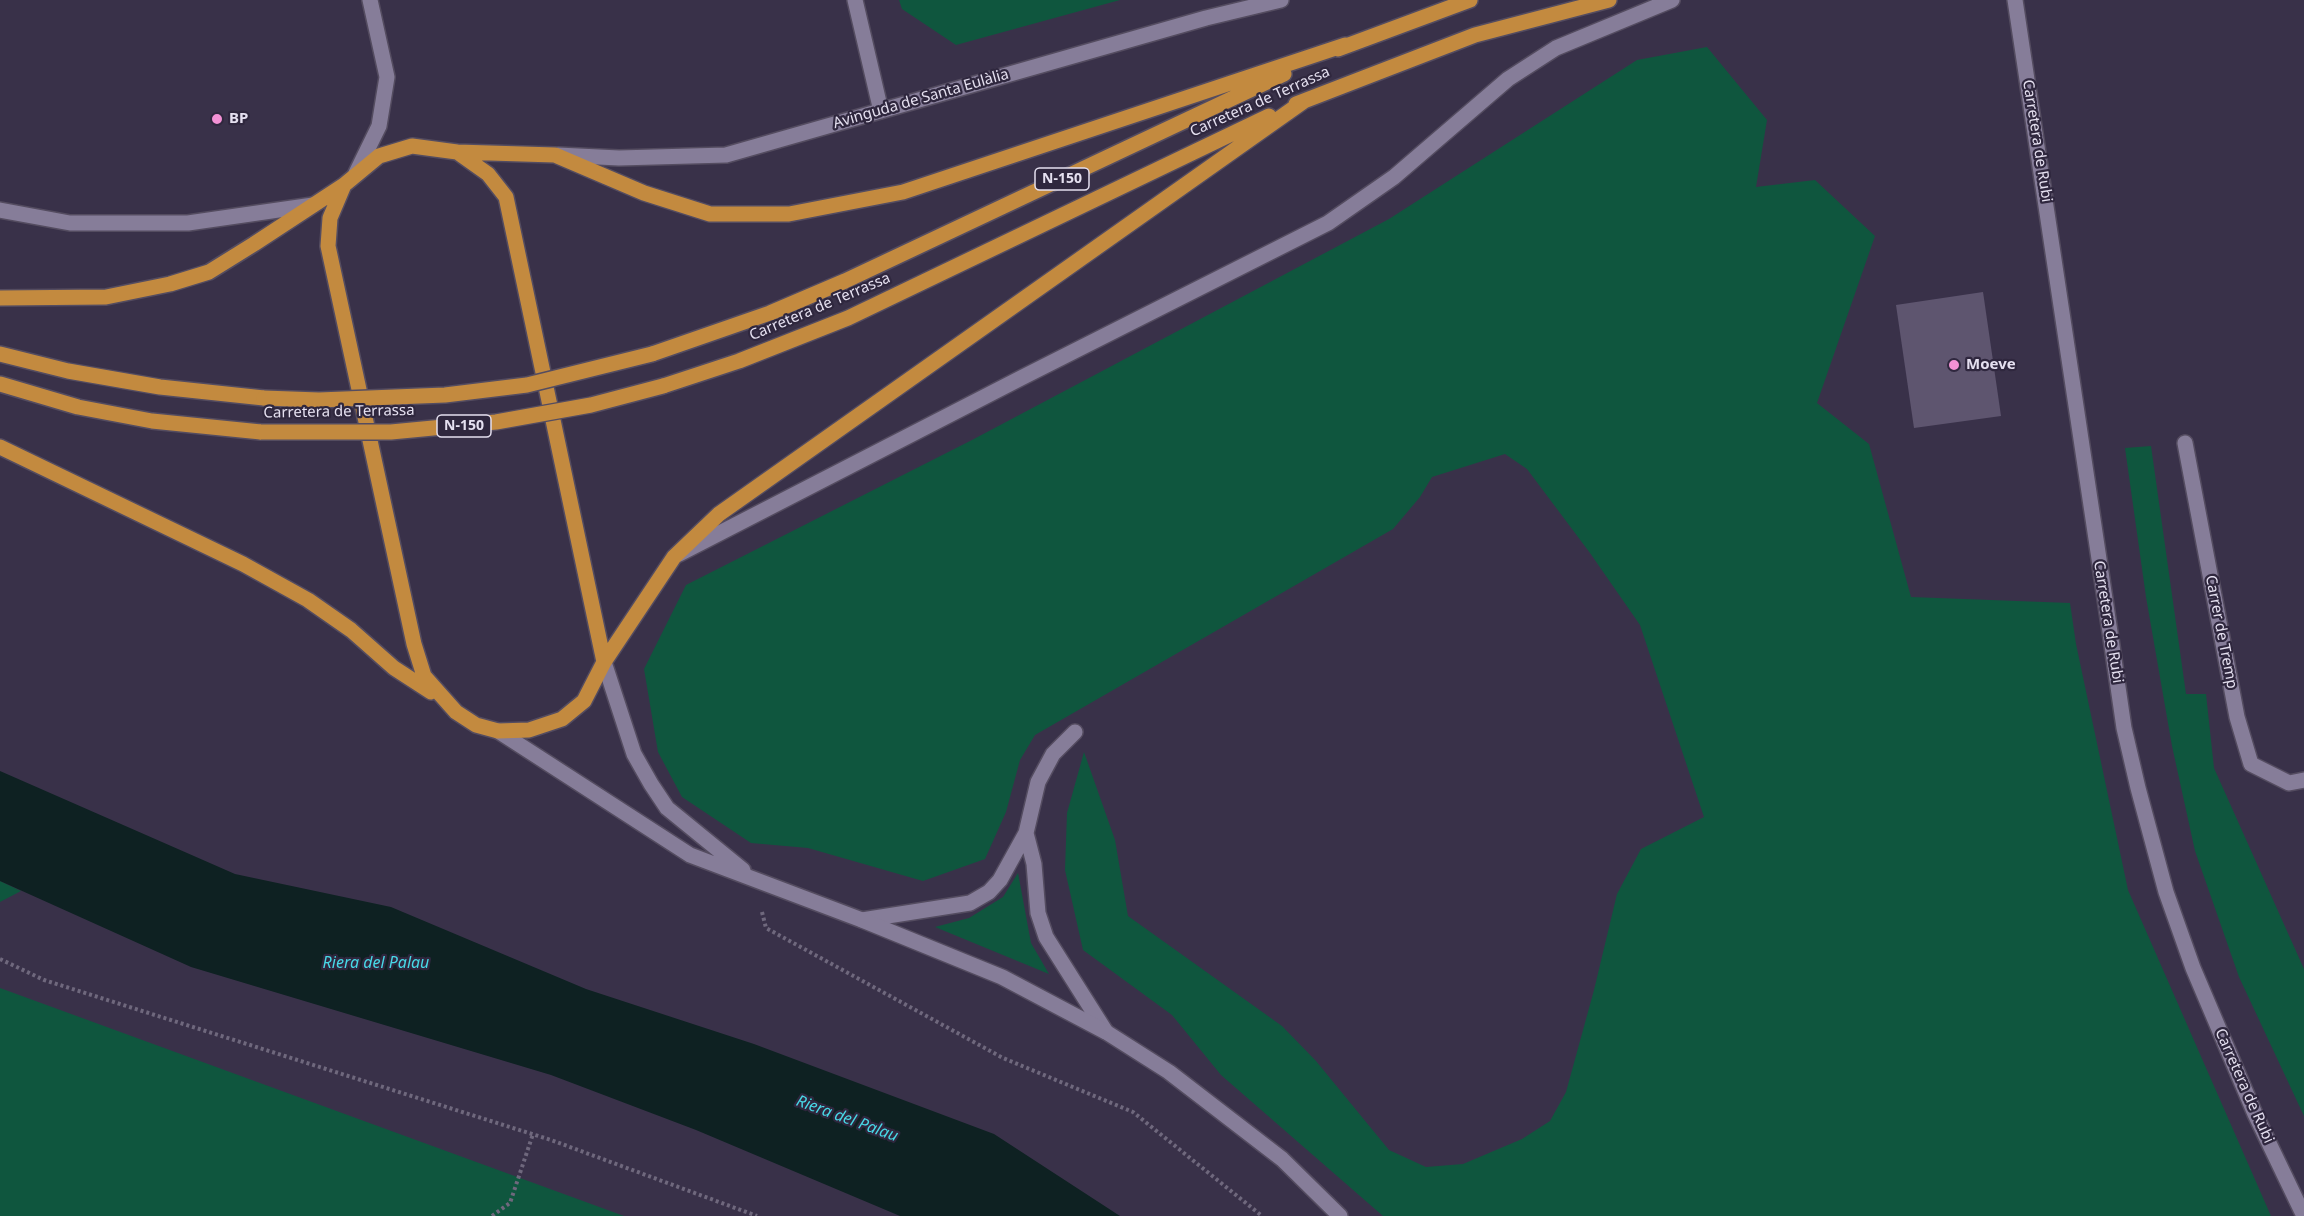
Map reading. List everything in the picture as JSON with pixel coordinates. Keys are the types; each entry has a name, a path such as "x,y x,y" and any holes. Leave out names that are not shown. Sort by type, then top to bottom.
{"main road":[{"name":"Carretera de Terrassa","path":"0,354 68,370 160,387 264,398 329,400 445,395 527,385 652,354 770,313 845,281 1345,45 1470,0"},
{"name":"Carretera de Terrassa","path":"0,384 78,407 141,419 235,431 261,432 391,432 496,422 591,405 663,386 739,361 848,318 1191,152 1304,100 1474,35 1609,0"},
{"path":"0,298 106,297 170,284 208,272 344,185 356,172 379,156 412,146 457,152 555,155 644,193 710,214 789,214 903,192 1345,45"},
{"path":"344,185 330,218 328,246 414,644 424,676 440,697 456,712 476,725 498,731 529,730 562,719 584,701 604,662 674,557 719,514 1304,100"},
{"path":"457,152 488,174 506,197 604,662"},
{"path":"0,447 243,564 308,600 351,630 394,668 440,697"}],"street":[{"path":"356,172 380,126 387,77 370,0"},
{"path":"855,0 881,111"},
{"name":"Avinguda de Santa Eulàlia","path":"555,155 619,158 726,154 1206,18 1281,0"},
{"path":"674,557 1328,223 1394,177 1518,73 1556,48 1672,0"},
{"name":"Carretera de Rubi","path":"2015,0 2109,632 2124,728 2138,788 2166,892 2193,968 2255,1114 2304,1216"},
{"path":"0,210 70,223 188,223 313,205"},
{"name":"Carrer de Tremp","path":"2185,443 2238,717 2252,764 2289,783 2304,780"},
{"path":"604,662 619,714 634,754 667,808 755,880"},
{"path":"498,731 690,855 862,920 1002,977 1106,1032 1169,1072 1282,1159 1340,1216"},
{"path":"862,920 970,903 989,892 1000,880 1026,833 1038,782 1053,754 1075,732"},
{"path":"1026,833 1034,864 1038,913 1046,937 1106,1032"}],"path":[{"path":"766,928 1003,1058 1133,1112 1262,1216"},
{"path":"0,959 55,984 534,1134 660,1178 757,1216"},
{"path":"492,1216 510,1203 534,1134"}],"green space":[{"path":"899,0 1120,0 956,45 902,9"},
{"path":"1707,47 1767,120 1756,187 1815,180 1875,236 1817,403 1869,444 1911,597 2070,603 2076,644 2128,890 2271,1216 1383,1216 1221,1075 1172,1015 1083,950 1065,870 1067,813 1084,752 1115,840 1128,916 1282,1026 1316,1061 1389,1150 1426,1167 1463,1164 1522,1139 1550,1121 1566,1092 1617,894 1641,849 1704,817 1640,625 1527,469 1505,454 1432,477 1420,497 1393,529 1035,735 1020,760 1006,812 985,859 923,881 808,848 751,843 682,797 658,752 644,669 686,585 972,440 1389,219 1637,60"},
{"path":"2151,446 2186,694 2206,694 2214,768 2304,969 2304,1116 2239,977 2195,851 2172,746 2146,597 2125,448"},
{"path":"1018,873 1031,943 1049,974 935,927 969,918 1003,897"},
{"path":"0,881 21,891 0,902"},
{"path":"0,988 624,1216 0,1216"}],"water":[{"name":"Riera del Palau","path":"0,771 235,874 391,907 586,989 754,1044 994,1134 1120,1216 900,1216 696,1130 551,1075 191,967 0,881"}],"building":[{"path":"1983,292 2001,416 1914,428 1896,305"}],"place":[{"name":"BP","path":"217,119"},
{"name":"Moeve","path":"1954,365"}]}
